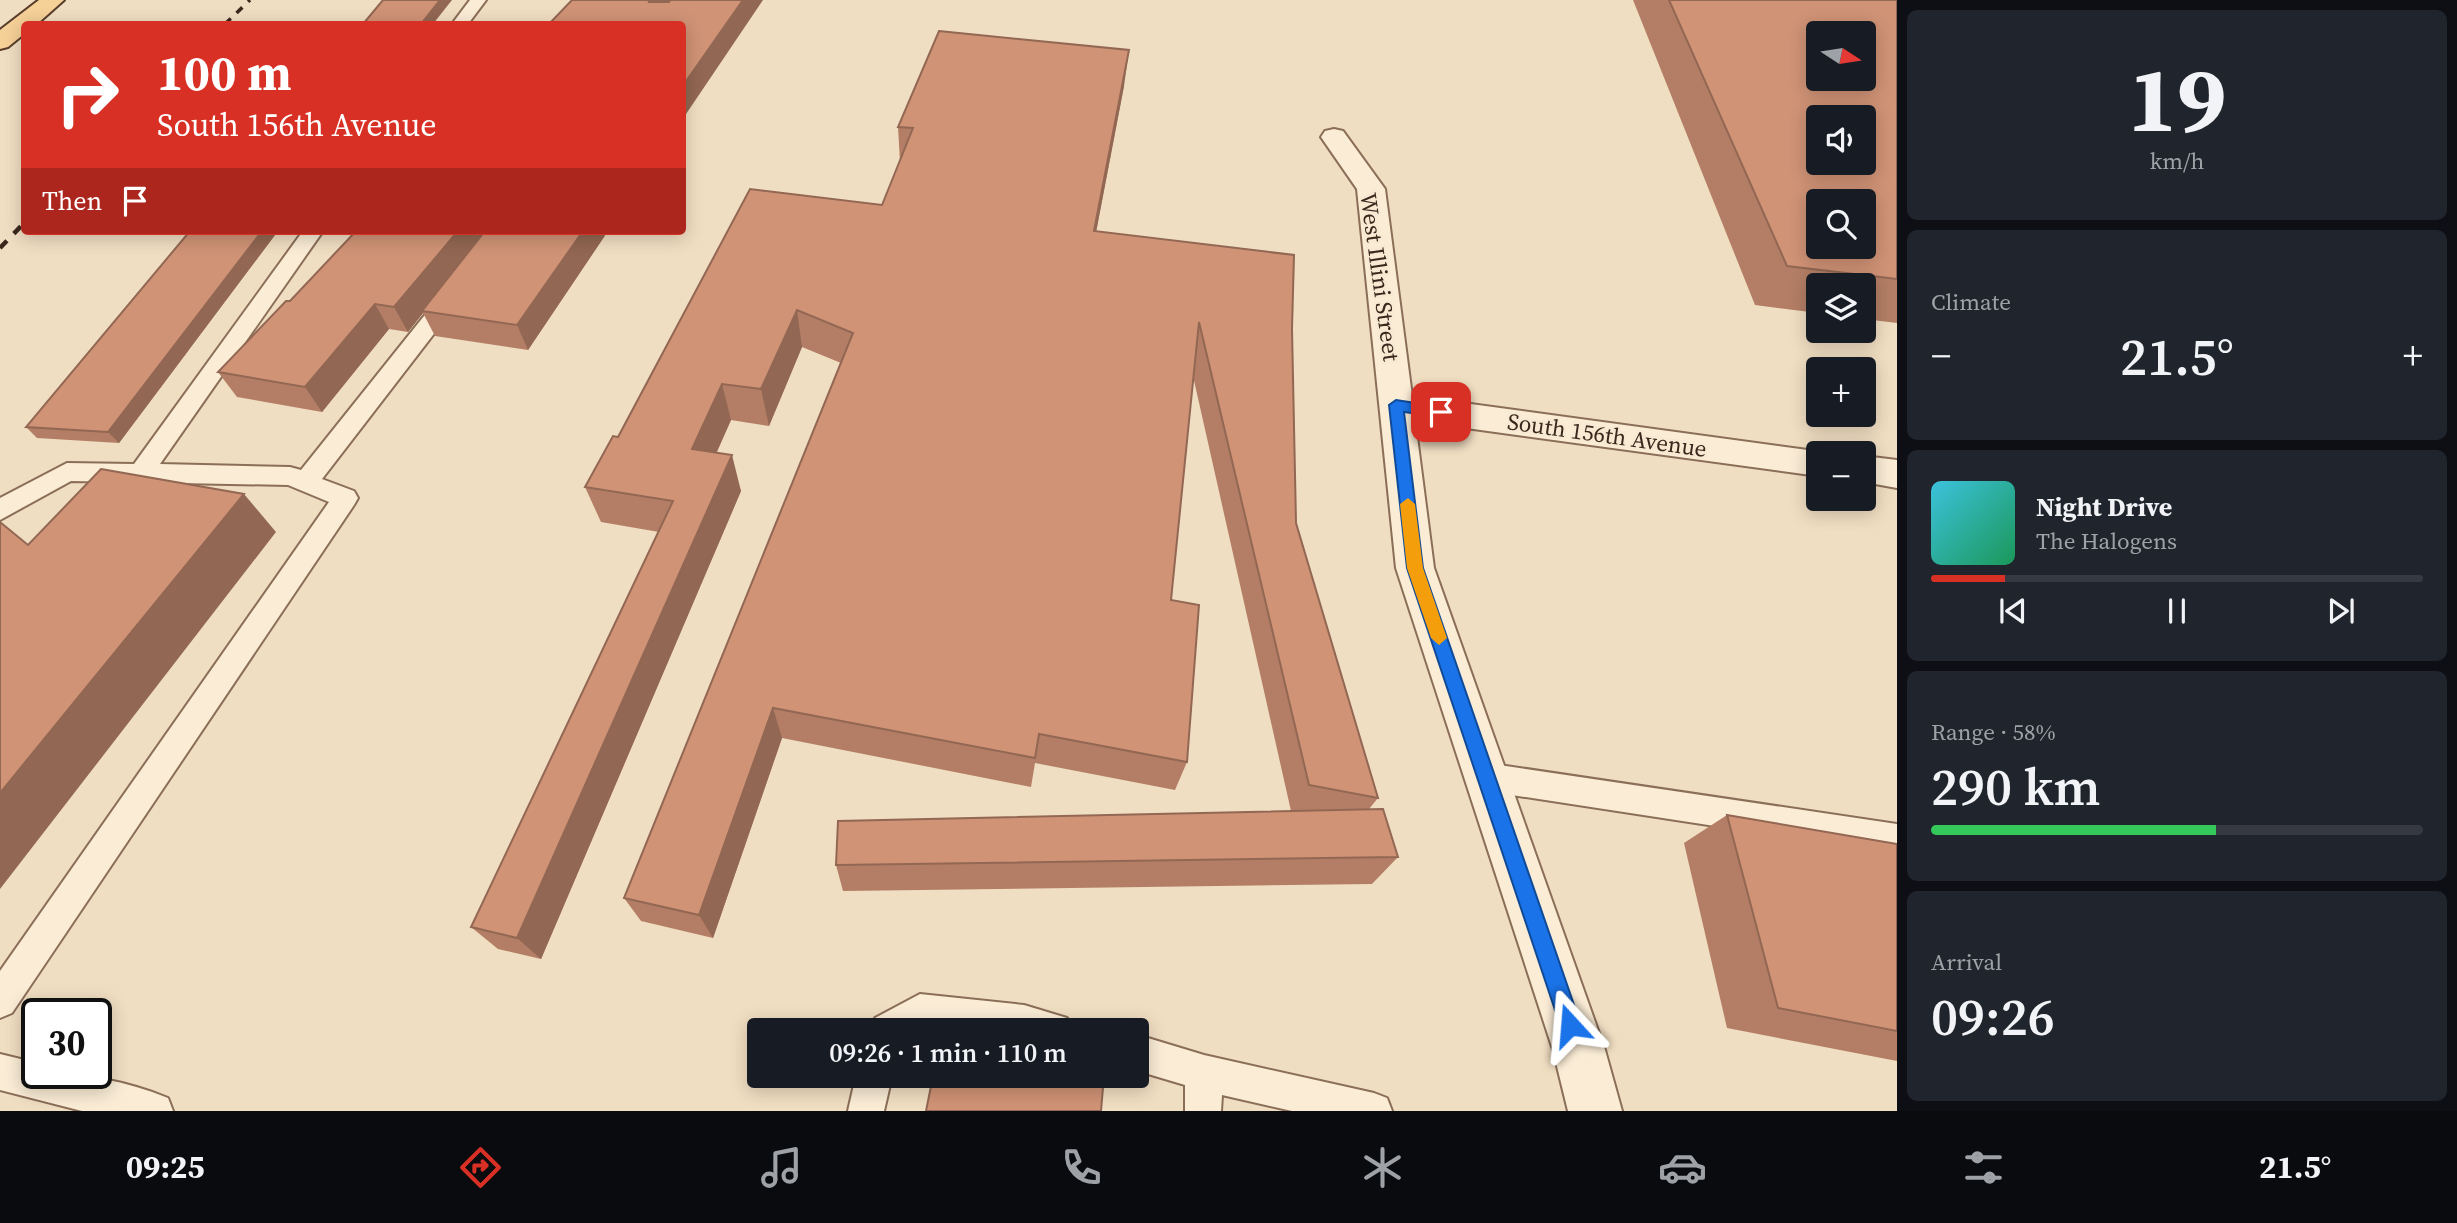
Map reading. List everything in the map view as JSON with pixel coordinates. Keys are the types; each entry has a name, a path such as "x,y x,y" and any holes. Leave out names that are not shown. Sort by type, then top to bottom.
{"main road":[{"path":"26,21 53,0"},
{"path":"0,42 21,25"}],"street":[{"name":"West Illini Street","path":"1334,137 1371,189 1415,568 1579,1050 1595,1111"},
{"name":"South 156th Avenue","path":"1396,405 1806,461"},
{"path":"1876,471 1897,474"}],"lane":[{"path":"462,21 478,0"},
{"path":"141,473 310,235"},
{"path":"306,482 468,275"},
{"path":"0,510 67,472 290,476 345,498 0,1001"},
{"path":"1486,777 1897,839"},
{"path":"910,1018 920,1012 977,1018"},
{"path":"1149,1057 1204,1073 1374,1111"},
{"path":"0,1072 155,1111"},
{"path":"1203,1111 1204,1073"},
{"path":"866,1111 871,1088"}],"building":[{"path":"383,0 440,0 423,21 366,21"},
{"path":"572,0 743,0 686,81 686,21 552,21"},
{"path":"1669,0 1897,0 1897,279 1876,277 1876,273 1846,273 1787,266"},
{"path":"939,31 1129,50 1094,231 1294,255 1292,329 1296,523 1378,798 1309,785 1199,322 1171,600 1199,605 1187,762 1039,734 1035,758 773,708 699,915 624,898 853,333 797,310 761,389 722,384 692,449 732,455 517,938 471,927 673,501 585,487 613,436 618,437 750,189 882,205 913,128 898,127"},
{"path":"187,235 259,235 108,432 26,427"},
{"path":"352,235 455,235 394,307 375,304 305,387 218,372 286,301 290,301"},
{"path":"482,235 580,235 517,325 422,311"},
{"path":"101,469 244,494 0,793 0,522 28,545"},
{"path":"1383,809 1398,857 836,865 838,821"},
{"path":"1727,815 1897,844 1897,1031 1778,1008"},
{"path":"931,1088 1103,1088 1101,1111 926,1111"}],"railway":[{"path":"228,21 250,0"},
{"path":"0,248 21,226"}],"slow traffic":[{"path":"1408,504 1415,568 1439,638"}],"route":[{"path":"1441,412 1396,405 1415,568 1570,1025"}]}
